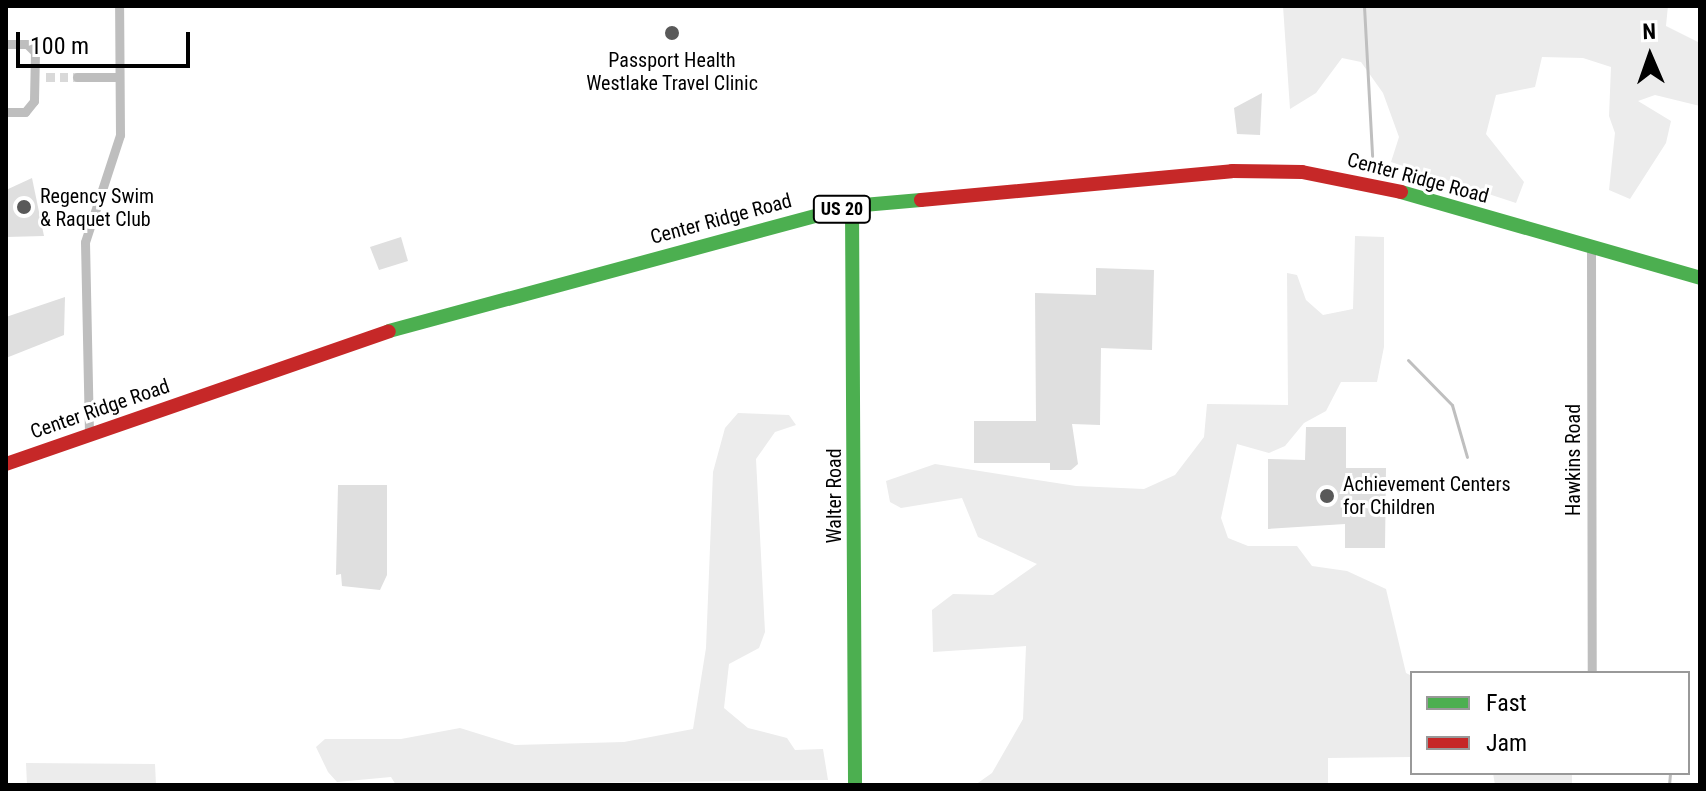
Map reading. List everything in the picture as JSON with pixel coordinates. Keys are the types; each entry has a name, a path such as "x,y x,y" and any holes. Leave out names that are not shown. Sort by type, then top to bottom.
{"main road":[{"name":"Center Ridge Road","path":"6,464 404,326 852,206 1277,170 1359,180 1700,278"},
{"name":"Walter Road","path":"852,206 855,785"}],"street":[{"path":"89,433 85,242 120,135 119,6"},
{"path":"6,44 27,44 35,52 40,77 34,101 25,112 6,112"},
{"path":"77,77 119,77"},
{"name":"Hawkins Road","path":"1591,247 1592,671"}],"shaded area":[{"path":"1283,6 1668,6 1666,26 1700,43 1700,106 1655,95 1638,101 1671,121 1666,143 1630,199 1609,190 1615,133 1609,116 1611,67 1583,58 1542,57 1535,87 1496,95 1486,134 1524,182 1516,203 1391,162 1399,137 1383,93 1361,62 1342,58 1316,93 1290,109"},
{"path":"1355,236 1384,237 1384,347 1377,382 1341,382 1326,411 1304,423 1285,446 1269,453 1237,444 1221,518 1228,538 1248,546 1297,546 1312,566 1347,571 1386,589 1406,673 1410,675 1410,757 1328,758 1328,785 975,785 992,773 1023,719 1026,646 933,652 932,610 953,594 993,595 1037,564 978,537 962,498 901,508 890,502 886,481 935,464 1076,486 1144,489 1175,475 1204,437 1207,404 1288,405 1287,273 1297,275 1306,300 1323,315 1353,309"},
{"path":"738,413 789,415 796,425 775,432 756,459 765,632 759,648 729,664 724,708 748,728 787,738 795,750 823,749 828,780 396,785 391,777 337,782 328,772 316,747 325,739 401,739 460,728 515,745 624,742 693,729 706,648 713,472 725,428"},
{"path":"26,763 155,764 156,785 27,785"},
{"path":"1493,775 1572,775 1572,785 1495,785"}],"building":[{"path":"1262,93 1260,135 1237,134 1234,108"},
{"name":"Regency Swim & Raquet Club","path":"32,178 44,236 6,237 6,190"},
{"path":"401,237 408,261 379,270 370,247"},
{"path":"1096,268 1154,270 1152,350 1101,348 1100,425 1072,424 1078,464 1071,470 1050,470 1050,463 974,463 974,421 1036,421 1035,293 1096,295"},
{"path":"65,297 64,335 6,358 6,317"},
{"name":"Achievement Centers for Children","path":"1306,427 1346,427 1346,468 1386,468 1385,548 1345,548 1345,524 1268,529 1268,459 1305,460"},
{"path":"338,485 387,485 387,575 380,590 342,586 341,574 336,575"}],"waterway":[{"path":"1364,6 1372,156"},
{"path":"1408,360 1452,405 1467,457"},
{"path":"1669,785 1670,775"}],"tunnel":[{"path":"46,77 77,77"}],"traffic: fast":[{"path":"1401,192 1700,278"},
{"path":"389,331 852,206 921,200"},
{"path":"852,206 855,785"}],"traffic: jam":[{"path":"921,200 1232,171 1302,172 1401,192"},
{"path":"6,464 389,331"}],"place":[{"name":"Passport Health Westlake Travel Clinic","path":"672,33"},
{"name":"Regency Swim & Raquet Club","path":"24,207"},
{"name":"Achievement Centers for Children","path":"1327,496"}]}
